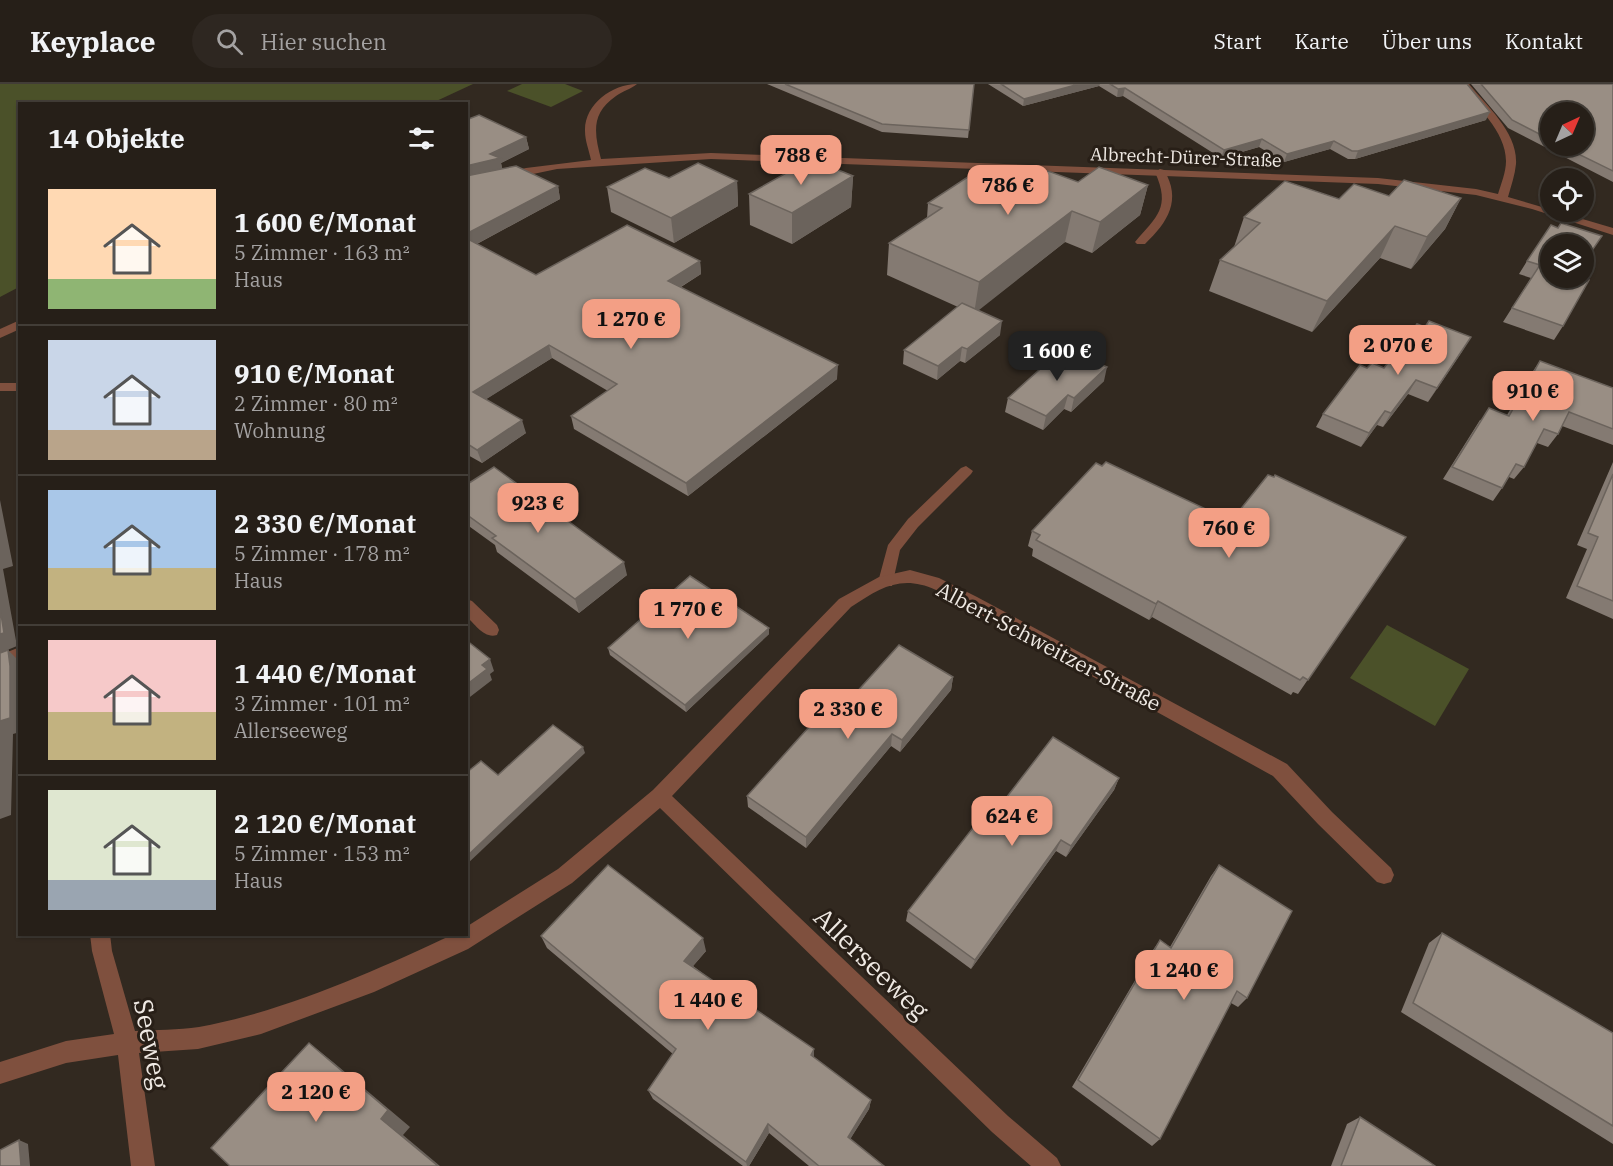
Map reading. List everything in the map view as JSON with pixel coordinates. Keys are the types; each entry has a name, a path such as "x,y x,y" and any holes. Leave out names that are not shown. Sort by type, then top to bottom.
{"street":[{"path":"597,163 589,128 594,112 607,99 632,84"},
{"path":"1464,84 1486,111 1509,146 1512,161 1502,198"},
{"name":"Albrecht-Dürer-Straße","path":"468,185 536,170 597,163 711,156 1160,172 1378,182 1452,188 1502,198 1613,232"},
{"path":"1141,242 1155,230 1165,216 1169,201 1167,184 1160,172"},
{"path":"1,332 18,325"},
{"path":"0,387 18,387"},
{"path":"886,582 893,549 913,523 966,471"},
{"name":"Albert-Schweitzer-Straße","path":"0,1073 66,1052 127,1043 198,1038 261,1023 374,981 461,942 566,876 660,796 845,603 869,586 908,575 941,586 1280,770 1325,818 1384,875"},
{"path":"468,607 491,630"},
{"path":"0,662 18,655"},
{"name":"Allerseeweg","path":"660,796 1000,1124 1049,1166"},
{"name":"Seeweg","path":"100,936 102,951 127,1043 143,1166"}],"green space":[{"path":"0,84 473,84 434,102 18,102 18,288 0,297"},
{"path":"522,84 565,84 583,91 551,107 507,91"},
{"path":"1387,625 1469,669 1435,726 1350,678"}],"building":[{"path":"785,84 974,84 969,130 882,124"},
{"path":"1001,84 1079,84 1024,99"},
{"path":"1110,84 1467,84 1490,112 1358,151 1352,151 1334,141 1287,154 1262,139 1224,150 1125,88 1118,89"},
{"path":"1481,84 1613,84 1613,171 1582,156 1594,156 1594,102 1540,102 1540,134 1512,120"},
{"path":"479,115 526,137 490,154 500,158 468,166 468,119"},
{"path":"811,159 853,176 792,213 749,194"},
{"path":"698,163 737,181 671,218 607,187 645,168 669,178"},
{"path":"516,166 558,186 468,233 468,176"},
{"path":"983,167 1029,184 1048,171 1078,182 1099,167 1148,185 1100,222 1072,211 979,282 889,243 942,208 928,203"},
{"path":"1404,180 1461,198 1427,237 1395,226 1327,301 1220,260 1260,223 1244,217 1285,181 1339,199 1354,184 1389,196"},
{"path":"1561,223 1602,236 1594,248 1594,234 1545,234 1551,225 1558,228"},
{"path":"627,225 700,261 668,281 838,365 686,483 571,416 617,384 549,345 473,392 522,420 477,450 468,444 468,239 536,275"},
{"path":"1540,242 1540,265 1527,261"},
{"path":"1540,265 1540,288 1584,288 1563,326 1512,308"},
{"path":"962,303 1002,321 967,349 962,347 938,366 904,350"},
{"path":"1429,321 1471,337 1437,388 1416,380 1391,413 1385,411 1369,433 1323,414 1360,365 1367,368 1372,363 1384,368 1417,324 1425,327"},
{"path":"1071,351 1107,367 1074,398 1068,395 1046,416 1008,398 1058,353 1065,356"},
{"path":"1540,361 1613,388 1613,429 1569,412 1558,434 1544,429 1524,467 1516,464 1502,488 1452,467 1489,408 1509,416"},
{"path":"1106,462 1231,521 1268,475 1274,477 1275,475 1406,537 1308,680 1303,677 1300,680 1158,601 1156,604 1036,540 1040,535 1032,531 1096,463 1102,466"},
{"path":"494,467 624,562 575,599 492,538 496,536 468,515 468,484"},
{"path":"1613,474 1613,601 1577,586 1598,537 1588,533"},
{"path":"690,576 769,628 685,705 608,648"},
{"path":"0,608 4,633 0,634"},
{"path":"468,642 490,659 482,665 487,669 468,683"},
{"path":"899,645 953,677 902,740 892,734 806,837 747,796 835,698 845,705"},
{"path":"8,650 10,718 0,721 0,653"},
{"path":"553,725 583,747 468,855 468,771 481,761 498,775"},
{"path":"1053,737 1119,778 1071,846 1061,840 975,960 908,911 997,797 1003,802"},
{"path":"608,865 703,938 684,961 814,1049 811,1055 871,1100 848,1137 884,1166 819,1166 768,1124 746,1162 648,1090 676,1049 541,936"},
{"path":"1219,865 1292,911 1247,998 1237,991 1160,1139 1078,1080 1160,940 1171,948"},
{"path":"1442,933 1613,1033 1613,1126 1413,1003"},
{"path":"309,1043 388,1110 381,1119 438,1166 230,1166 211,1148"},
{"path":"1360,1117 1428,1161 1435,1166 1341,1166"},
{"path":"19,1140 21,1166 0,1166 0,1150"}]}
